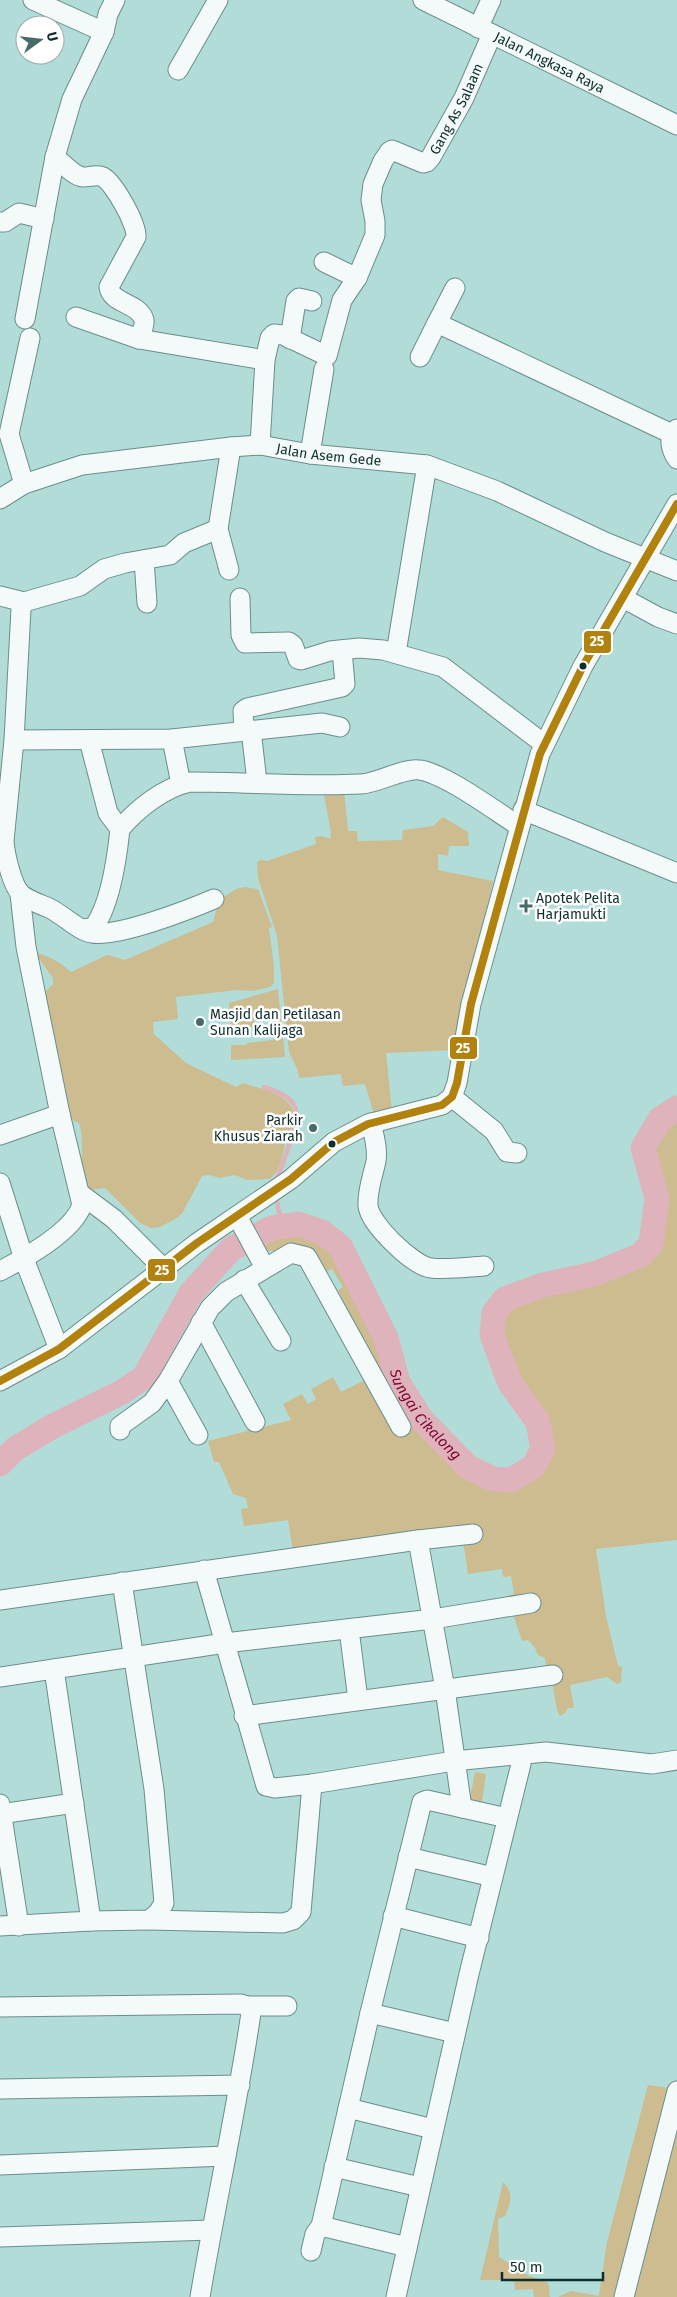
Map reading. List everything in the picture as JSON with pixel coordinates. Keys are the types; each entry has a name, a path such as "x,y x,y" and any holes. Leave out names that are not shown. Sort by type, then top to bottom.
{"street":[{"path":"33,0 104,32"},
{"path":"25,319 55,156 72,99 104,32 108,14 115,0"},
{"path":"178,70 218,0"},
{"name":"Jalan Angkasa Raya","path":"423,0 677,125"},
{"path":"485,31 491,0"},
{"name":"Gang As Salaam","path":"310,454 325,362 342,300 357,278 375,235 375,221 371,200 373,184 388,152 392,150 422,163 431,157 464,98 485,31"},
{"path":"55,156 80,176 103,177 109,182 128,212 136,232 136,237 109,287 113,295 143,317 143,326 139,339"},
{"path":"0,222 4,222 19,213 44,219"},
{"path":"324,262 357,278"},
{"path":"420,357 455,288"},
{"path":"290,339 296,301 299,298 312,301"},
{"path":"76,317 139,339 265,360"},
{"path":"438,323 674,432 671,446 677,459"},
{"path":"260,445 265,360 270,338 279,334 325,362"},
{"path":"24,484 10,434 30,338"},
{"name":"Jalan Asem Gede","path":"0,499 24,484 82,465 231,446 260,445 310,454 427,465 497,492 605,542 677,571"},
{"path":"228,570 218,529 231,446"},
{"path":"396,653 427,465"},
{"path":"0,1381 59,1349 164,1269 239,1220 268,1195 291,1180 334,1142 371,1123 442,1106 452,1097 457,1084 471,1004 521,818 544,744 583,666 677,504"},
{"path":"0,596 24,602 80,586 104,569 125,562 170,555 184,543 218,529"},
{"path":"144,560 147,603"},
{"path":"240,598 241,635 245,643 289,642 293,645 298,659 301,660 330,651 383,650 444,667 544,744"},
{"path":"623,598 658,617 677,624"},
{"path":"0,1271 24,1259 66,1226 82,1208 82,1195 60,1114 26,947 20,894 5,853 5,782 14,740 16,674 24,602"},
{"path":"257,782 247,730 242,716 243,711 247,708 342,687 345,684 342,650"},
{"path":"14,740 172,739 322,722 340,727"},
{"path":"172,739 181,784"},
{"path":"89,740 108,813 120,829"},
{"path":"83,929 94,927 102,917 114,873 120,829 152,800 181,784 190,782 364,784 387,779 411,769 420,770 434,774 521,818 677,873"},
{"path":"20,894 52,909 91,933 123,930 194,908 214,899"},
{"path":"452,1097 494,1131 508,1152 516,1153"},
{"path":"0,1135 60,1114"},
{"path":"371,1123 376,1159 368,1205 369,1213 375,1222 390,1240 418,1264 430,1268 484,1266"},
{"path":"0,1183 24,1259 59,1349"},
{"path":"82,1195 114,1219 164,1269"},
{"path":"239,1220 261,1261"},
{"path":"120,1430 120,1426 152,1403 168,1381 210,1308 226,1292 244,1280 261,1261 291,1253 307,1257 401,1427"},
{"path":"244,1280 281,1341"},
{"path":"202,1322 255,1422"},
{"path":"168,1381 198,1435"},
{"path":"0,1600 418,1540 473,1534"},
{"path":"418,1540 445,1689 462,1808"},
{"path":"204,1570 244,1716 266,1786 275,1788 312,1784 454,1761 546,1752 652,1764 677,1760"},
{"path":"122,1582 154,1789 164,1903 158,1914 149,1920"},
{"path":"0,1677 225,1643 433,1619 531,1603"},
{"path":"349,1629 358,1700"},
{"path":"54,1669 91,1921"},
{"path":"244,1716 554,1675"},
{"path":"396,2297 455,2033 521,1764"},
{"path":"0,1926 149,1920 283,1923 299,1917 301,1912 312,1784"},
{"path":"311,2252 315,2234 321,2226 393,1916 423,1800 507,1818"},
{"path":"19,1926 0,1810 74,1803"},
{"path":"408,1857 493,1877"},
{"path":"393,1916 479,1938"},
{"path":"0,2007 241,2004 247,2006 287,2006"},
{"path":"200,2297 211,2230 240,2085 251,2013 247,2006"},
{"path":"370,2013 455,2033"},
{"path":"0,2088 240,2085"},
{"path":"624,2297 677,2091"},
{"path":"348,2108 433,2129"},
{"path":"0,2165 226,2156"},
{"path":"334,2167 420,2187"},
{"path":"321,2226 407,2246"},
{"path":"0,2237 211,2230"}],"shaded area":[{"path":"323,789 344,790 348,831 357,831 358,841 402,840 403,830 433,826 443,817 468,832 469,846 449,846 448,856 438,854 438,870 493,881 456,1047 453,1050 386,1053 392,1111 374,1115 365,1084 343,1086 341,1074 299,1078 298,1071 289,1052 277,936 258,878 257,862 261,860 267,861 316,844 315,837 321,836 330,839 331,833"},
{"path":"245,887 258,889 272,927 269,928 274,966 274,983 270,987 253,991 237,990 176,997 178,1019 153,1022 154,1034 186,1063 236,1087 243,1083 267,1090 283,1098 293,1110 293,1124 286,1140 279,1166 270,1179 247,1180 235,1175 220,1178 209,1175 202,1176 183,1212 177,1218 160,1227 151,1228 140,1223 105,1188 89,1190 82,1185 81,1128 79,1123 68,1118 39,998 53,984 53,978 40,960 32,954 33,951 49,957 62,964 71,972 107,955 125,960 213,922 219,900 236,889"},
{"path":"278,989 285,1057 231,1060 231,1045 246,1045 247,1043 280,1039 277,1013 254,1015 255,1027 231,1030 229,1003"},
{"path":"677,1118 677,1540 596,1549 606,1616 618,1666 622,1667 621,1682 617,1684 607,1677 570,1685 574,1708 568,1708 560,1716 557,1710 552,1682 548,1681 545,1658 538,1655 528,1640 522,1641 507,1596 514,1594 511,1576 503,1577 502,1569 468,1574 463,1541 293,1552 288,1520 244,1526 241,1509 248,1508 246,1498 233,1494 219,1462 214,1462 208,1441 291,1420 283,1404 302,1394 308,1404 316,1399 311,1389 333,1377 341,1392 367,1379 361,1340 338,1290 343,1287 332,1269 322,1273 274,1251 267,1251 262,1241 275,1236 297,1232 318,1239 334,1252 378,1341 390,1385 415,1424 463,1474 491,1487 513,1488 539,1473 551,1451 546,1419 517,1379 500,1334 502,1316 510,1305 545,1293 597,1282 646,1262 659,1248 666,1198 652,1149 666,1125"},
{"path":"475,1772 486,1774 482,1802 470,1799"},
{"path":"648,2085 670,2088 617,2297 558,2297 571,2291 599,2296 607,2242"},
{"path":"677,2124 677,2297 632,2297"},
{"path":"503,2182 509,2190 510,2198 505,2216 498,2219 499,2257 529,2276 547,2282 550,2297 534,2297 533,2289 515,2290 514,2280 480,2280"}],"waterway":[{"path":"264,1087 285,1096 295,1106 296,1113 294,1131 276,1180"},
{"name":"Sungai Cikalong","path":"0,1464 15,1449 53,1426 122,1392 144,1377 191,1293 231,1249 272,1228 298,1224 322,1232 340,1246 386,1338 398,1382 421,1419 468,1467 493,1479 511,1480 533,1467 543,1449 538,1422 510,1383 492,1335 494,1313 505,1299 543,1285 594,1274 641,1255 651,1244 657,1198 643,1148 660,1119 677,1108"},
{"path":"276,1195 279,1212 285,1226"}],"transit line":[{"name":"25","path":"0,1381 59,1349 197,1243 291,1179 334,1142 368,1124 442,1105 452,1097 457,1083 471,1004 540,754 583,666 677,504"}],"place":[{"name":"Apotek Pelita Harjamukti","path":"526,906"},
{"name":"Masjid dan Petilasan Sunan Kalijaga","path":"200,1022"},
{"name":"Parkir Khusus Ziarah","path":"313,1128"}]}
